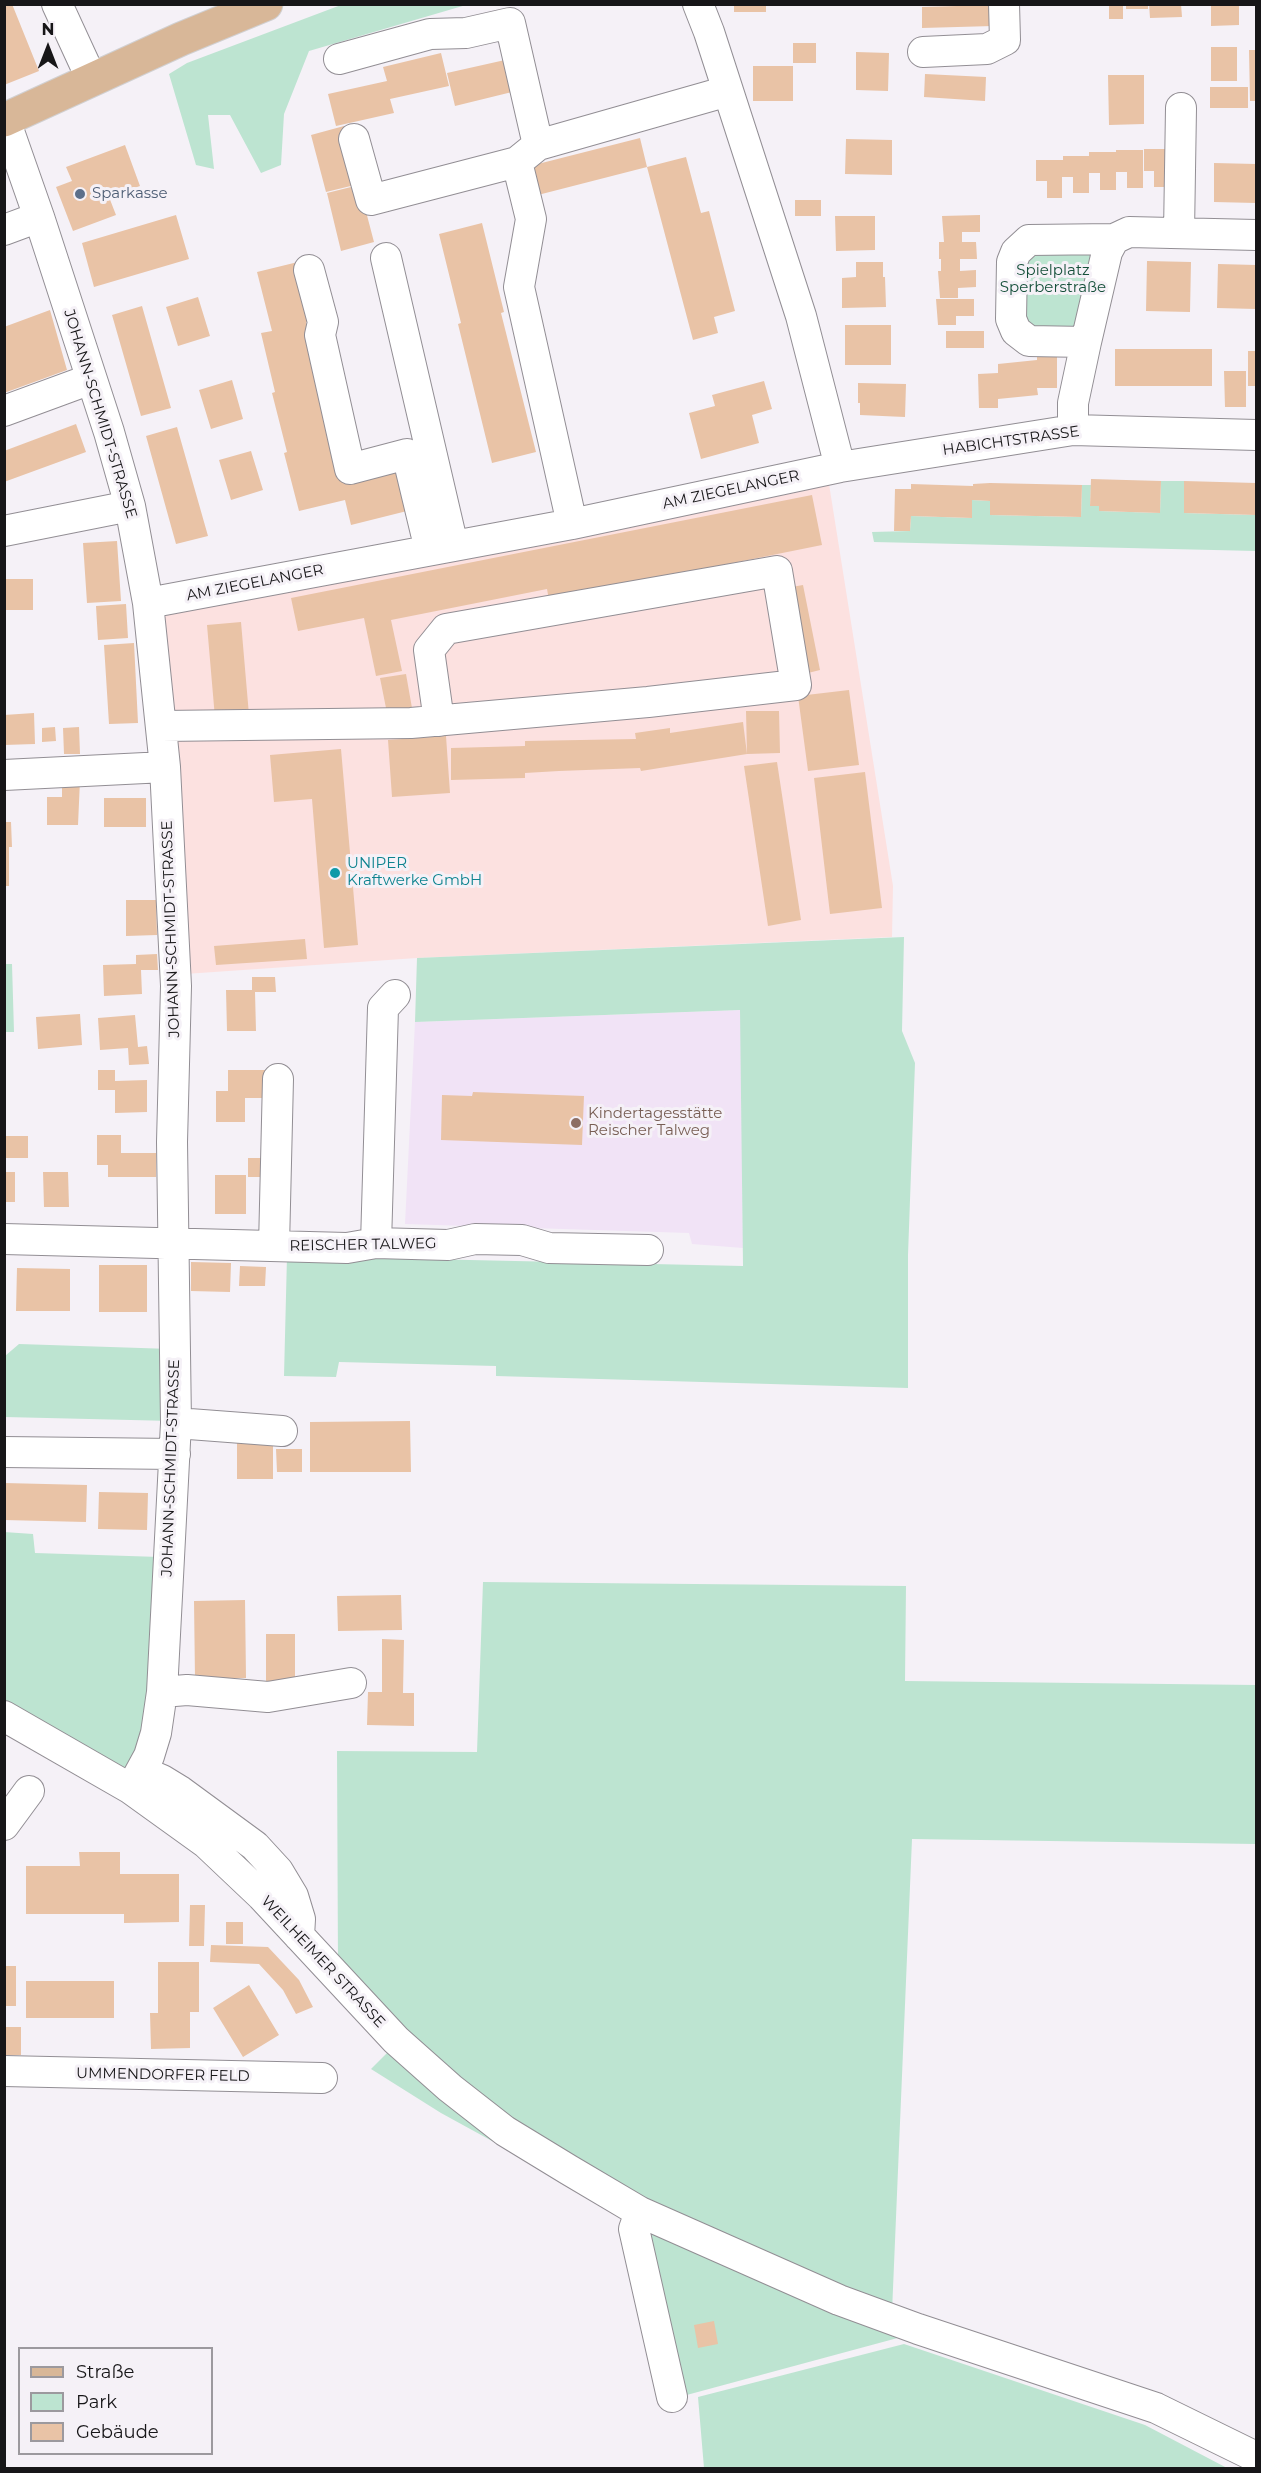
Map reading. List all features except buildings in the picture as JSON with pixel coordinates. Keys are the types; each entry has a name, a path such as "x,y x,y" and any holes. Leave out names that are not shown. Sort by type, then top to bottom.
{"main road":[{"path":"5,120 182,39 266,4"}],"street":[{"path":"57,4 92,80"},
{"path":"698,4 801,316 840,467"},
{"path":"923,52 987,49 1005,40 1004,4"},
{"path":"339,59 430,34 466,33 510,23 528,153 531,219 519,287 572,524"},
{"path":"354,139 371,200 728,92"},
{"path":"1179,233 1181,108"},
{"name":"JOHANN-SCHMIDT-STRASSE","path":"5,120 39,217 130,506 148,603 162,726 176,986 172,1142 176,1423 162,1692 156,1733 149,1756 136,1780"},
{"path":"4,230 39,217"},
{"path":"1086,342 1029,340 1016,331 1011,319 1012,262 1023,242 1034,238 1114,239 1129,232 1257,235"},
{"path":"1073,430 1073,403 1086,342 1107,252 1114,239"},
{"path":"386,258 441,548"},
{"path":"309,270 323,322 320,335 350,469 407,454 441,548"},
{"path":"4,411 91,379"},
{"name":"HABICHTSTRASSE","path":"840,467 1073,430 1257,435"},
{"name":"AM ZIEGELANGER","path":"148,603 572,524 840,467"},
{"path":"4,531 130,506"},
{"path":"162,726 249,727 411,723 439,721 648,702 796,685 777,571 446,629 429,650 439,721"},
{"path":"4,775 165,767"},
{"path":"376,1243 383,1008 395,995"},
{"path":"274,1246 278,1079"},
{"name":"REISCHER TALWEG","path":"4,1239 347,1248 376,1243 448,1245 475,1239 522,1240 549,1248 648,1250"},
{"path":"176,1423 282,1431"},
{"path":"4,1452 175,1454"},
{"path":"162,1692 187,1690 268,1697 351,1683"},
{"name":"WEILHEIMER STRASSE","path":"4,1716 136,1780 262,1896 396,2040 450,2088 505,2131 640,2212 839,2300 918,2329 1156,2408 1257,2457"},
{"path":"4,1825 29,1791"},
{"name":"UMMENDORFER FELD","path":"4,2071 322,2078"},
{"path":"640,2212 634,2229 672,2397"}],"shaded area":[{"name":"UNIPER Kraftwerke GmbH","path":"829,484 893,886 892,937 417,958 185,974 151,606"},
{"name":"Kindertagesstätte Reischer Talweg","path":"741,1010 743,1248 692,1244 689,1233 405,1224 415,1022"}],"green space":[{"path":"341,5 466,5 309,51 284,114 281,165 261,173 230,115 208,115 214,169 196,165 169,74 187,63"},
{"name":"Spielplatz Sperberstraße","path":"1036,247 1093,249 1073,333 1034,332 1020,317 1021,262"},
{"path":"1161,481 1184,481 1184,513 1256,515 1256,551 874,542 872,532 910,531 911,516 972,518 972,500 990,501 990,515 1081,517 1082,485 1091,485 1090,506 1099,506 1099,511 1160,513"},
{"path":"904,937 902,1031 915,1063 908,1255 908,1388 496,1376 496,1366 339,1362 336,1377 284,1376 287,1256 743,1266 740,1010 415,1022 417,958"},
{"path":"5,964 12,964 14,1032 5,1032"},
{"path":"19,1344 171,1349 173,1421 5,1417 5,1356"},
{"path":"4,1532 33,1534 35,1553 160,1557 161,1718 134,1781 5,1708"},
{"path":"483,1582 906,1586 905,1681 1256,1685 1256,1844 912,1839 892,2312 639,2202 509,2127 338,1968 337,1751 477,1752"},
{"path":"393,2047 534,2164 441,2113 371,2069"},
{"path":"640,2218 905,2336 683,2396"},
{"path":"904,2344 1145,2425 1227,2468 704,2468 698,2397"}],"place":[{"name":"Sparkasse","path":"80,194"},
{"name":"UNIPER Kraftwerke GmbH","path":"335,873"},
{"name":"Kindertagesstätte Reischer Talweg","path":"576,1123"}]}
